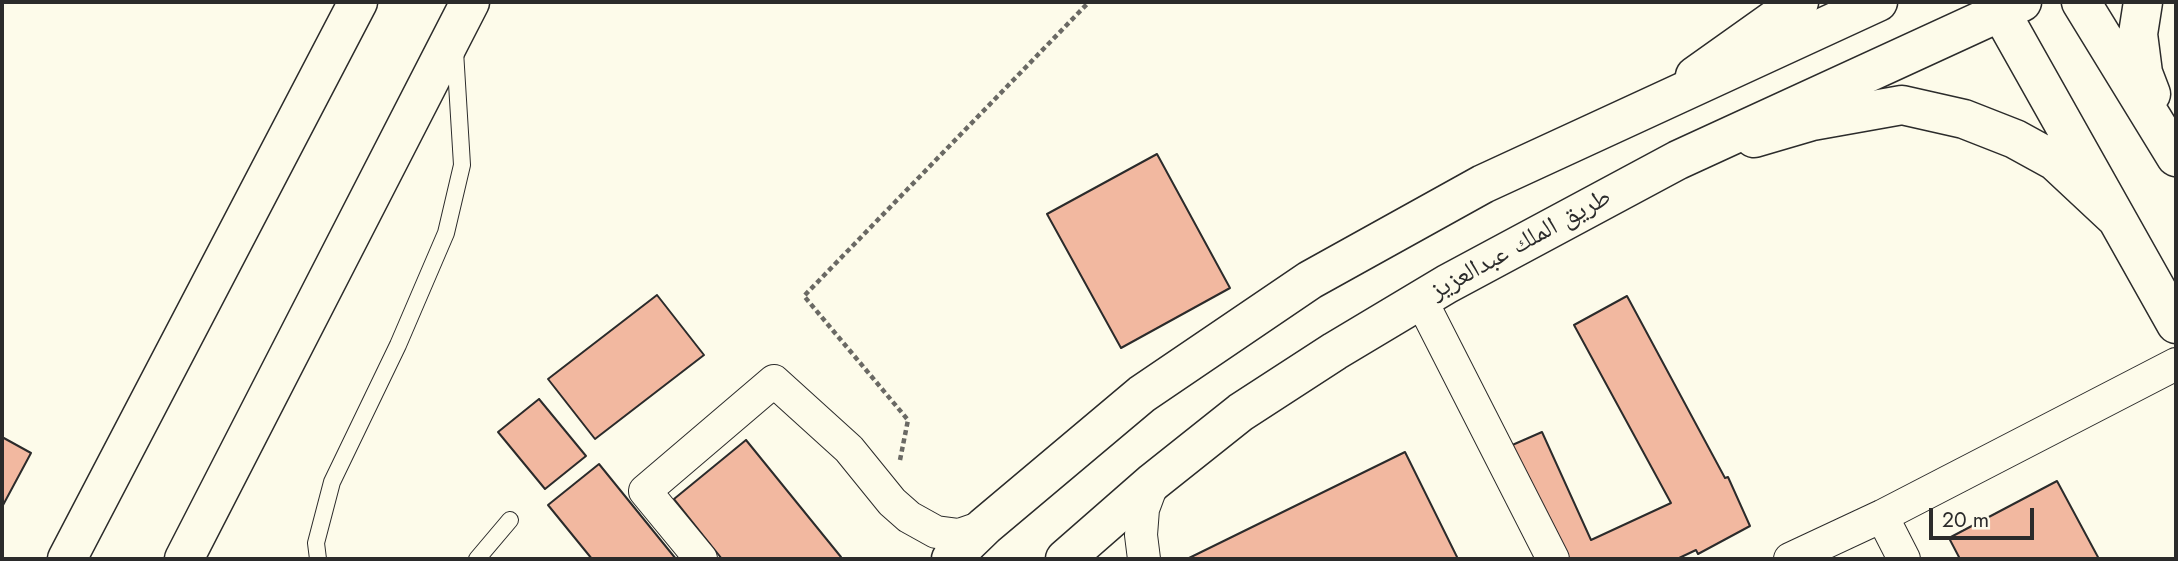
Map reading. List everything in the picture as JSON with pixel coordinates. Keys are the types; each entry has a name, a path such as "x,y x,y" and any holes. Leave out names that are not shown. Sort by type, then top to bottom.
{"main road":[{"path":"67,559 358,2"},
{"path":"1652,106 1798,2"},
{"path":"951,559 985,526 1142,394 1310,280 1483,184 1878,2"},
{"path":"2081,2 2172,149"},
{"path":"2143,2 2138,34 2143,72 2172,149"},
{"path":"2005,5 2116,218 2176,324"},
{"name":"طريق الملك عبدالعزيز","path":"1065,559 1153,482 1241,412 1420,300 1678,160 2005,5"},
{"path":"184,559 462,18"},
{"path":"1678,160 1812,121 1902,105 1964,119 2015,139 2055,161 2116,218"}],"street":[{"path":"1420,300 1553,559"},
{"path":"1790,559 1882,516 2176,364"},
{"path":"701,559 645,491 774,381 849,449 892,502 909,517 936,532 959,534 985,526"},
{"path":"1144,559 1141,534 1143,509 1153,482"},
{"path":"1882,516 1904,559"}],"lane":[{"path":"318,559 316,544 332,482 398,345 446,233 462,164 462,18"},
{"path":"477,559 510,520"}],"path":[{"path":"892,502 908,420 804,296 1089,2"}],"building":[{"path":"1157,154 1230,288 1121,348 1047,214"},
{"path":"657,295 704,355 595,439 548,379"},
{"path":"1627,296 1725,478 1728,477 1750,526 1698,554 1696,550 1677,559 1562,559 1510,446 1542,432 1591,540 1671,503 1574,325"},
{"path":"539,399 586,456 545,489 498,432"},
{"path":"2,437 31,453 2,507"},
{"path":"746,440 841,557 722,559 674,499"},
{"path":"1405,452 1458,559 1187,559"},
{"path":"599,464 676,559 592,559 548,505"},
{"path":"2057,481 2099,559 1960,559 1949,538"}]}
